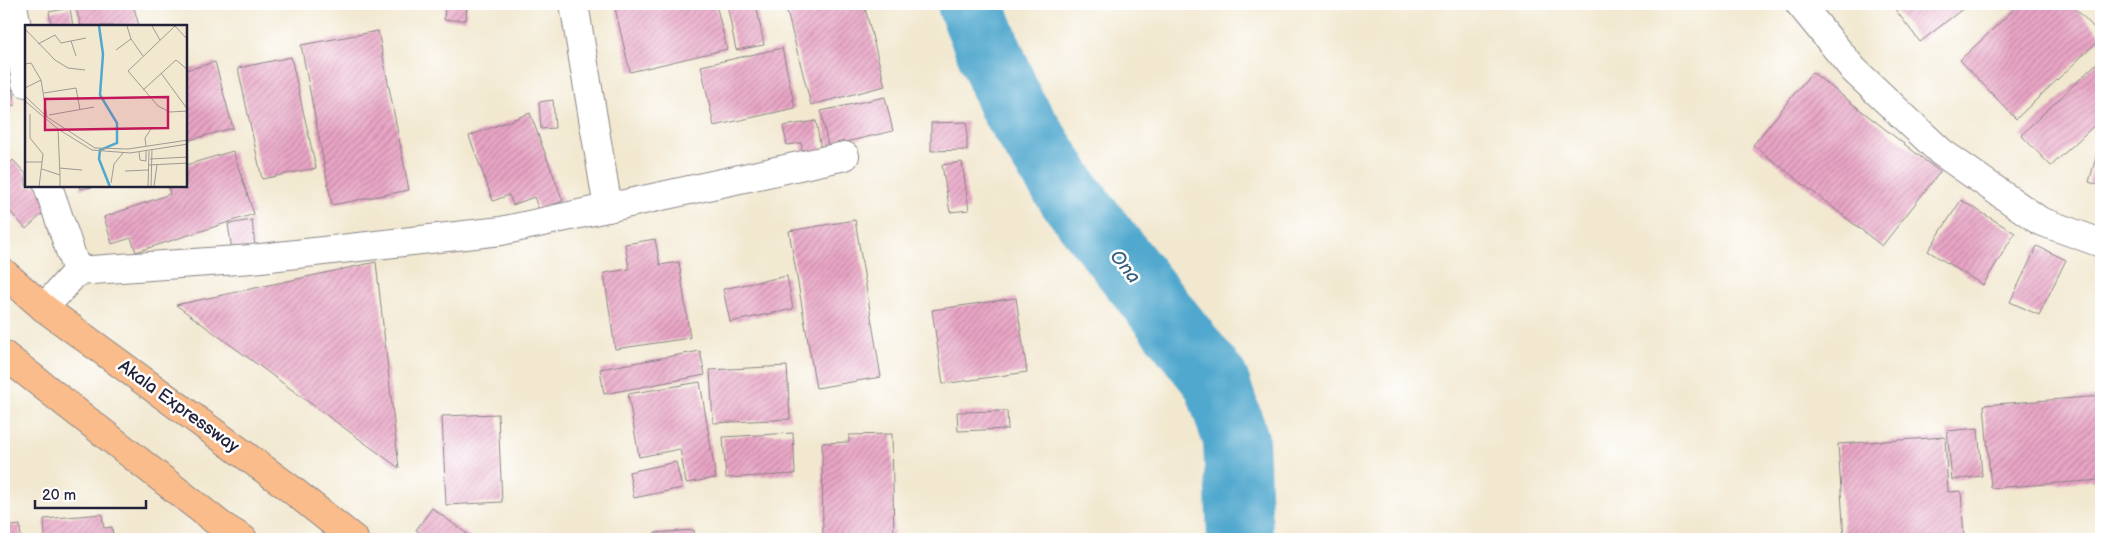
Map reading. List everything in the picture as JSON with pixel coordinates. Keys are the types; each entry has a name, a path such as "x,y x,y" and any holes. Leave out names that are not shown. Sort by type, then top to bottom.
{"main road":[{"name":"Akala Expressway","path":"4,273 44,308 287,486 354,539"},
{"path":"4,355 228,535"}],"street":[{"path":"13,4 25,76"},
{"path":"574,4 608,208"},
{"path":"1800,4 1854,70 1941,152 2040,221 2101,243"},
{"path":"44,308 77,272 252,259 501,231 845,156"},
{"path":"49,188 77,272"}],"building":[{"path":"133,4 139,25 81,25 75,5"},
{"path":"445,4 467,4 466,20 444,20"},
{"path":"614,4 716,4 727,49 630,72"},
{"path":"727,4 756,4 764,45 736,50"},
{"path":"785,4 864,4 885,86 811,105"},
{"path":"1891,4 1969,4 1920,42"},
{"path":"2020,4 2071,4 2101,35 2101,38 2016,119 1960,60"},
{"path":"70,8 73,25 52,25 49,12"},
{"path":"378,31 409,190 332,205 301,45"},
{"path":"4,45 15,105 4,107"},
{"path":"782,48 795,108 714,126 701,66"},
{"path":"291,57 316,168 262,179 238,68"},
{"path":"2099,61 2101,63 2101,119 2051,166 2021,135"},
{"path":"215,62 233,128 188,140 188,69"},
{"path":"1812,72 1940,172 1882,246 1753,145"},
{"path":"885,97 893,131 828,146 821,111"},
{"path":"553,100 555,128 541,129 539,102"},
{"path":"530,113 563,201 539,210 534,197 513,205 509,195 493,201 469,136"},
{"path":"816,121 821,150 803,153 801,143 787,145 783,126"},
{"path":"967,122 967,150 931,151 931,123"},
{"path":"2099,147 2101,148 2101,186 2089,182"},
{"path":"233,151 254,214 136,252 131,238 112,244 104,217 170,194 168,188 188,188 188,164"},
{"path":"13,160 25,173 25,188 39,188 53,204 26,229 4,205 4,169"},
{"path":"962,162 969,210 950,212 942,165"},
{"path":"1961,200 2015,233 1983,285 1928,251"},
{"path":"252,220 255,246 232,250 228,224"},
{"path":"855,220 881,377 816,388 789,231"},
{"path":"655,239 660,265 679,262 690,338 615,349 604,273 629,269 625,244"},
{"path":"2037,246 2066,260 2039,315 2010,302"},
{"path":"376,262 399,468 176,305"},
{"path":"787,276 793,309 730,322 723,289"},
{"path":"1016,298 1027,372 943,384 932,310"},
{"path":"700,351 705,375 604,394 600,369"},
{"path":"787,366 790,419 713,423 710,370"},
{"path":"700,382 716,478 686,483 680,449 639,457 628,394"},
{"path":"2101,396 2101,480 1991,488 1984,405"},
{"path":"1007,411 1008,429 958,431 957,412"},
{"path":"498,414 502,502 446,505 442,416"},
{"path":"1978,428 1982,476 1952,480 1947,431"},
{"path":"793,433 795,474 726,478 723,437"},
{"path":"892,434 894,539 823,539 822,443 849,442 849,435"},
{"path":"1945,437 1948,492 1961,491 1964,539 1844,539 1838,444"},
{"path":"676,462 682,488 634,498 629,472"},
{"path":"432,508 474,539 430,539 416,530"},
{"path":"102,514 104,528 112,527 113,539 45,539 44,519"},
{"path":"20,525 21,539 4,539 4,527"},
{"path":"694,530 695,539 655,539 654,533"}],"waterway":[{"name":"Ona","path":"970,4 1011,104 1071,197 1216,381 1236,440 1240,539"}]}
